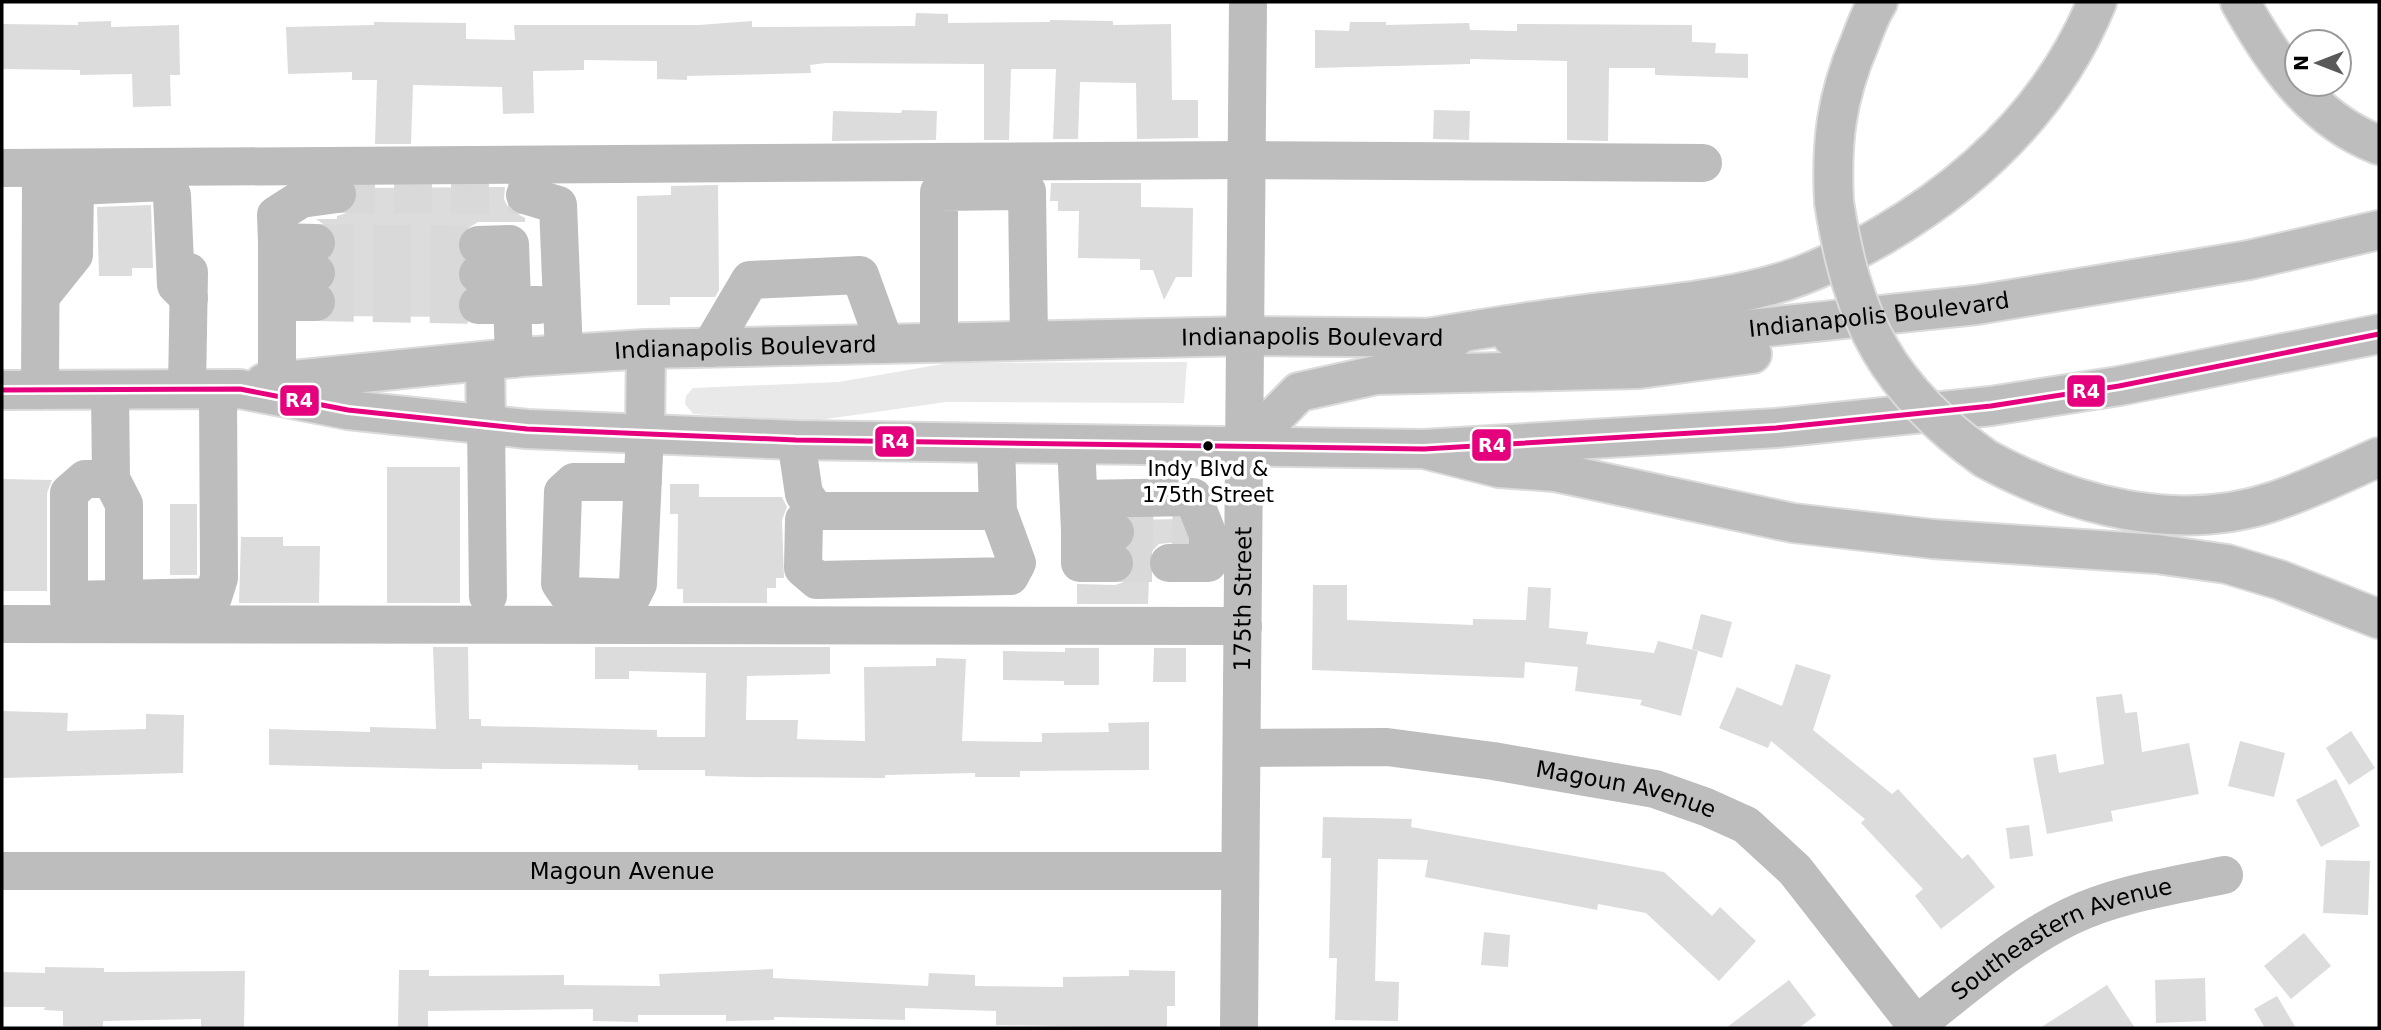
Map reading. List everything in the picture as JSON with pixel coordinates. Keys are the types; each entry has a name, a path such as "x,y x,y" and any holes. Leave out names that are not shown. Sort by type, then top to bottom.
{"main road":[{"name":"175th Street","path":"1239,1028 1242,626 1203,541 1245,447 1248,2"},
{"path":"1878,2 1850,66 1836,110 1832,152 1833,202 1849,277 1864,323 1909,392 1948,432 1986,459 2024,480 2105,508 2191,514 2234,511 2274,501 2379,457"},
{"path":"1422,339 1564,316 1699,302 1770,286 1836,262 1920,213 1973,174 2016,132 2053,85 2085,31 2097,2"},
{"path":"2240,2 2265,46 2292,82 2323,113 2358,137 2379,145"},
{"path":"2,168 1247,160 1703,163"},
{"path":"40,390 41,295 74,255 75,186 166,182 172,195 176,285 188,298"},
{"path":"111,479 85,480 69,493 69,600 213,597 219,578 215,389 188,298 189,183"},
{"path":"939,343 939,192 1027,191 1029,340"},
{"path":"277,380 276,215 301,199 337,194"},
{"path":"525,195 558,205 564,354"},
{"name":"Indianapolis Boulevard","path":"2,390 215,389 277,380 499,359 646,349 1247,336 1422,339 1702,334 1976,305 2249,260 2379,230"},
{"path":"277,272 316,273 277,272"},
{"path":"710,348 750,280 860,275 885,344"},
{"path":"488,596 486,424 499,359 492,281 561,305"},
{"path":"1245,447 1299,392 1376,374 1640,369 1775,351 1976,305"},
{"name":"Indianapolis Boulevard","path":"215,389 348,410 486,424 645,433 796,440 1424,449 1762,429 1991,406 2119,386 2379,334"},
{"path":"631,611 638,584 646,349"},
{"path":"110,390 111,479 124,504 124,600"},
{"path":"796,440 804,494 816,512"},
{"path":"996,443 998,511 1017,563 1010,576 817,580 803,568 804,520 816,512 998,511"},
{"path":"1076,444 1097,531 1173,497 1193,497 1203,541"},
{"path":"1171,446 1173,497"},
{"path":"1424,449 1499,468 1555,472 1793,523 1933,539 2157,554 2227,564 2280,580 2379,619"},
{"path":"631,611 569,596 560,583 563,492 574,482 643,482"},
{"path":"2,624 631,611 1242,626"},
{"name":"Magoun Avenue","path":"1242,748 1387,747 1493,761 1655,789 1706,807 1746,825 1795,870 1914,1027"},
{"name":"Magoun Avenue","path":"2,872 1240,871"},
{"name":"Southeastern Avenue","path":"1914,1027 2024,944 2070,916 2146,891 2224,875"}],"shaded area":[{"path":"1187,362 1184,403 946,402 812,421 693,414 685,404 686,396 693,388 839,382 948,363"}],"building":[{"path":"916,13 948,14 948,23 1050,20 1113,21 1113,25 1171,24 1172,100 1198,100 1198,138 1137,139 1136,83 1080,82 1078,139 1053,139 1056,69 1011,69 1009,140 984,140 984,64 826,63 810,65 811,73 687,76 687,80 657,79 657,61 584,60 584,70 533,71 534,113 503,114 502,87 413,85 411,144 375,144 377,80 352,80 352,72 288,74 286,27 374,25 374,22 466,23 466,39 515,40 514,25 699,25 752,21 752,27 915,26"},
{"path":"111,21 111,27 179,25 180,75 170,75 171,106 133,107 132,74 80,75 80,70 2,69 2,24 78,25 78,22"},
{"path":"1350,22 1386,22 1386,25 1469,23 1470,30 1517,31 1517,24 1692,25 1692,42 1716,43 1715,53 1748,54 1748,78 1655,75 1655,68 1609,68 1608,141 1567,140 1567,61 1470,59 1470,64 1315,68 1315,30 1349,31"},
{"path":"902,110 937,111 936,140 832,141 833,111 901,113"},
{"path":"1434,110 1470,111 1469,140 1433,139"},
{"path":"1051,183 1141,183 1141,207 1193,208 1192,277 1176,277 1164,300 1153,270 1140,270 1140,259 1078,258 1079,211 1058,211 1058,201 1050,201"},
{"path":"718,185 719,290 715,297 670,297 670,305 637,305 637,196 671,195 671,186"},
{"path":"505,187 504,199 509,209 525,218 525,222 478,222 459,234 456,246 462,259 456,273 463,290 456,304 460,317 332,316 338,303 332,288 338,272 331,258 338,243 335,232 316,219 337,219 337,216 350,212 357,202 357,188"},
{"path":"151,205 153,268 132,268 132,276 99,276 97,207"},
{"path":"387,467 460,467 460,603 387,603"},
{"path":"2,479 52,480 47,493 47,591 2,591"},
{"path":"670,484 699,484 699,497 782,497 787,507 782,520 784,578 776,578 776,588 767,588 767,603 683,603 683,589 677,589 678,514 670,514"},
{"path":"170,504 197,504 197,575 170,575"},
{"path":"1178,519 1186,541 1159,544 1150,553 1148,604 1077,604 1077,584 1115,585 1124,582 1133,574 1136,562 1129,548 1137,532 1133,520"},
{"path":"241,537 283,537 283,546 320,546 319,603 239,603"},
{"path":"1313,585 1347,585 1347,620 1473,625 1473,619 1526,620 1528,587 1551,588 1549,628 1588,632 1586,644 1654,653 1658,641 1698,651 1681,716 1640,705 1642,700 1575,691 1578,667 1525,662 1524,678 1312,670"},
{"path":"1701,614 1732,622 1722,658 1692,649"},
{"path":"433,647 468,647 469,719 481,719 481,726 657,730 657,737 705,737 706,673 629,671 629,679 595,679 595,647 830,647 830,674 747,676 746,720 798,720 797,739 865,741 864,667 936,666 936,658 966,659 962,741 1042,742 1042,733 1109,732 1108,723 1149,722 1149,770 1020,771 1020,777 975,777 975,773 885,775 885,778 705,776 705,770 638,770 638,765 482,763 482,769 446,769 269,765 269,729 370,732 370,727 436,729"},
{"path":"1065,648 1099,648 1099,685 1064,685 1064,681 1003,680 1003,651 1065,652"},
{"path":"1154,648 1186,648 1186,682 1153,682"},
{"path":"1796,664 1831,675 1813,730 1892,794 1898,789 1962,859 1968,854 1995,887 1941,929 1915,896 1923,889 1861,823 1865,819 1771,741 1768,748 1719,728 1737,687 1782,706"},
{"path":"2122,694 2125,713 2137,712 2142,752 2189,743 2199,794 2111,811 2113,821 2047,834 2033,758 2056,754 2059,773 2104,764 2096,697"},
{"path":"2,711 68,713 67,731 146,729 146,714 184,715 183,773 2,778"},
{"path":"2351,731 2375,768 2349,785 2326,748"},
{"path":"2240,741 2285,753 2274,797 2228,786"},
{"path":"2336,779 2360,826 2321,847 2296,800"},
{"path":"1323,817 1412,819 1411,827 1664,872 1712,916 1720,907 1756,941 1719,981 1646,913 1598,904 1597,910 1425,877 1428,860 1378,859 1375,981 1399,982 1398,1021 1335,1020 1337,958 1329,958 1331,858 1322,858"},
{"path":"2029,825 2033,856 2010,859 2006,828"},
{"path":"2326,860 2370,861 2368,915 2323,913"},
{"path":"1484,932 1510,935 1508,967 1481,965"},
{"path":"2304,933 2331,966 2291,999 2264,966"},
{"path":"45,967 104,968 104,972 245,971 244,1028 201,1028 201,1019 103,1021 103,1027 63,1026 63,1011 44,1010 45,1007 2,1007 2,972 45,973"},
{"path":"773,969 773,978 928,986 929,973 975,975 975,986 1063,987 1063,977 1129,976 1129,970 1175,971 1175,1006 1167,1006 1167,1028 996,1025 996,1011 905,1008 905,1020 774,1017 774,1020 726,1021 726,1015 638,1015 638,1022 593,1021 593,1009 428,1011 428,1028 398,1028 399,970 429,970 429,976 564,975 564,985 660,986 659,974"},
{"path":"2205,978 2206,1021 2156,1023 2155,980"},
{"path":"1789,980 1816,1015 1799,1028 1726,1028"},
{"path":"2107,985 2135,1028 2040,1028"},
{"path":"2277,996 2296,1028 2265,1028 2254,1009"}],"tunnel":[{"path":"337,194 525,195"},
{"path":"316,243 478,245"},
{"path":"316,273 478,274"},
{"path":"316,302 478,305"},
{"path":"1115,532 1192,534"},
{"path":"1114,563 1169,563"}],"transit line":[{"name":"R4","path":"2,390 240,389 348,410 527,429 796,440 1424,449 1776,428 1991,406 2119,386 2379,334"}],"place":[{"name":"Indy Blvd & 175th Street","path":"1208,446"}]}
